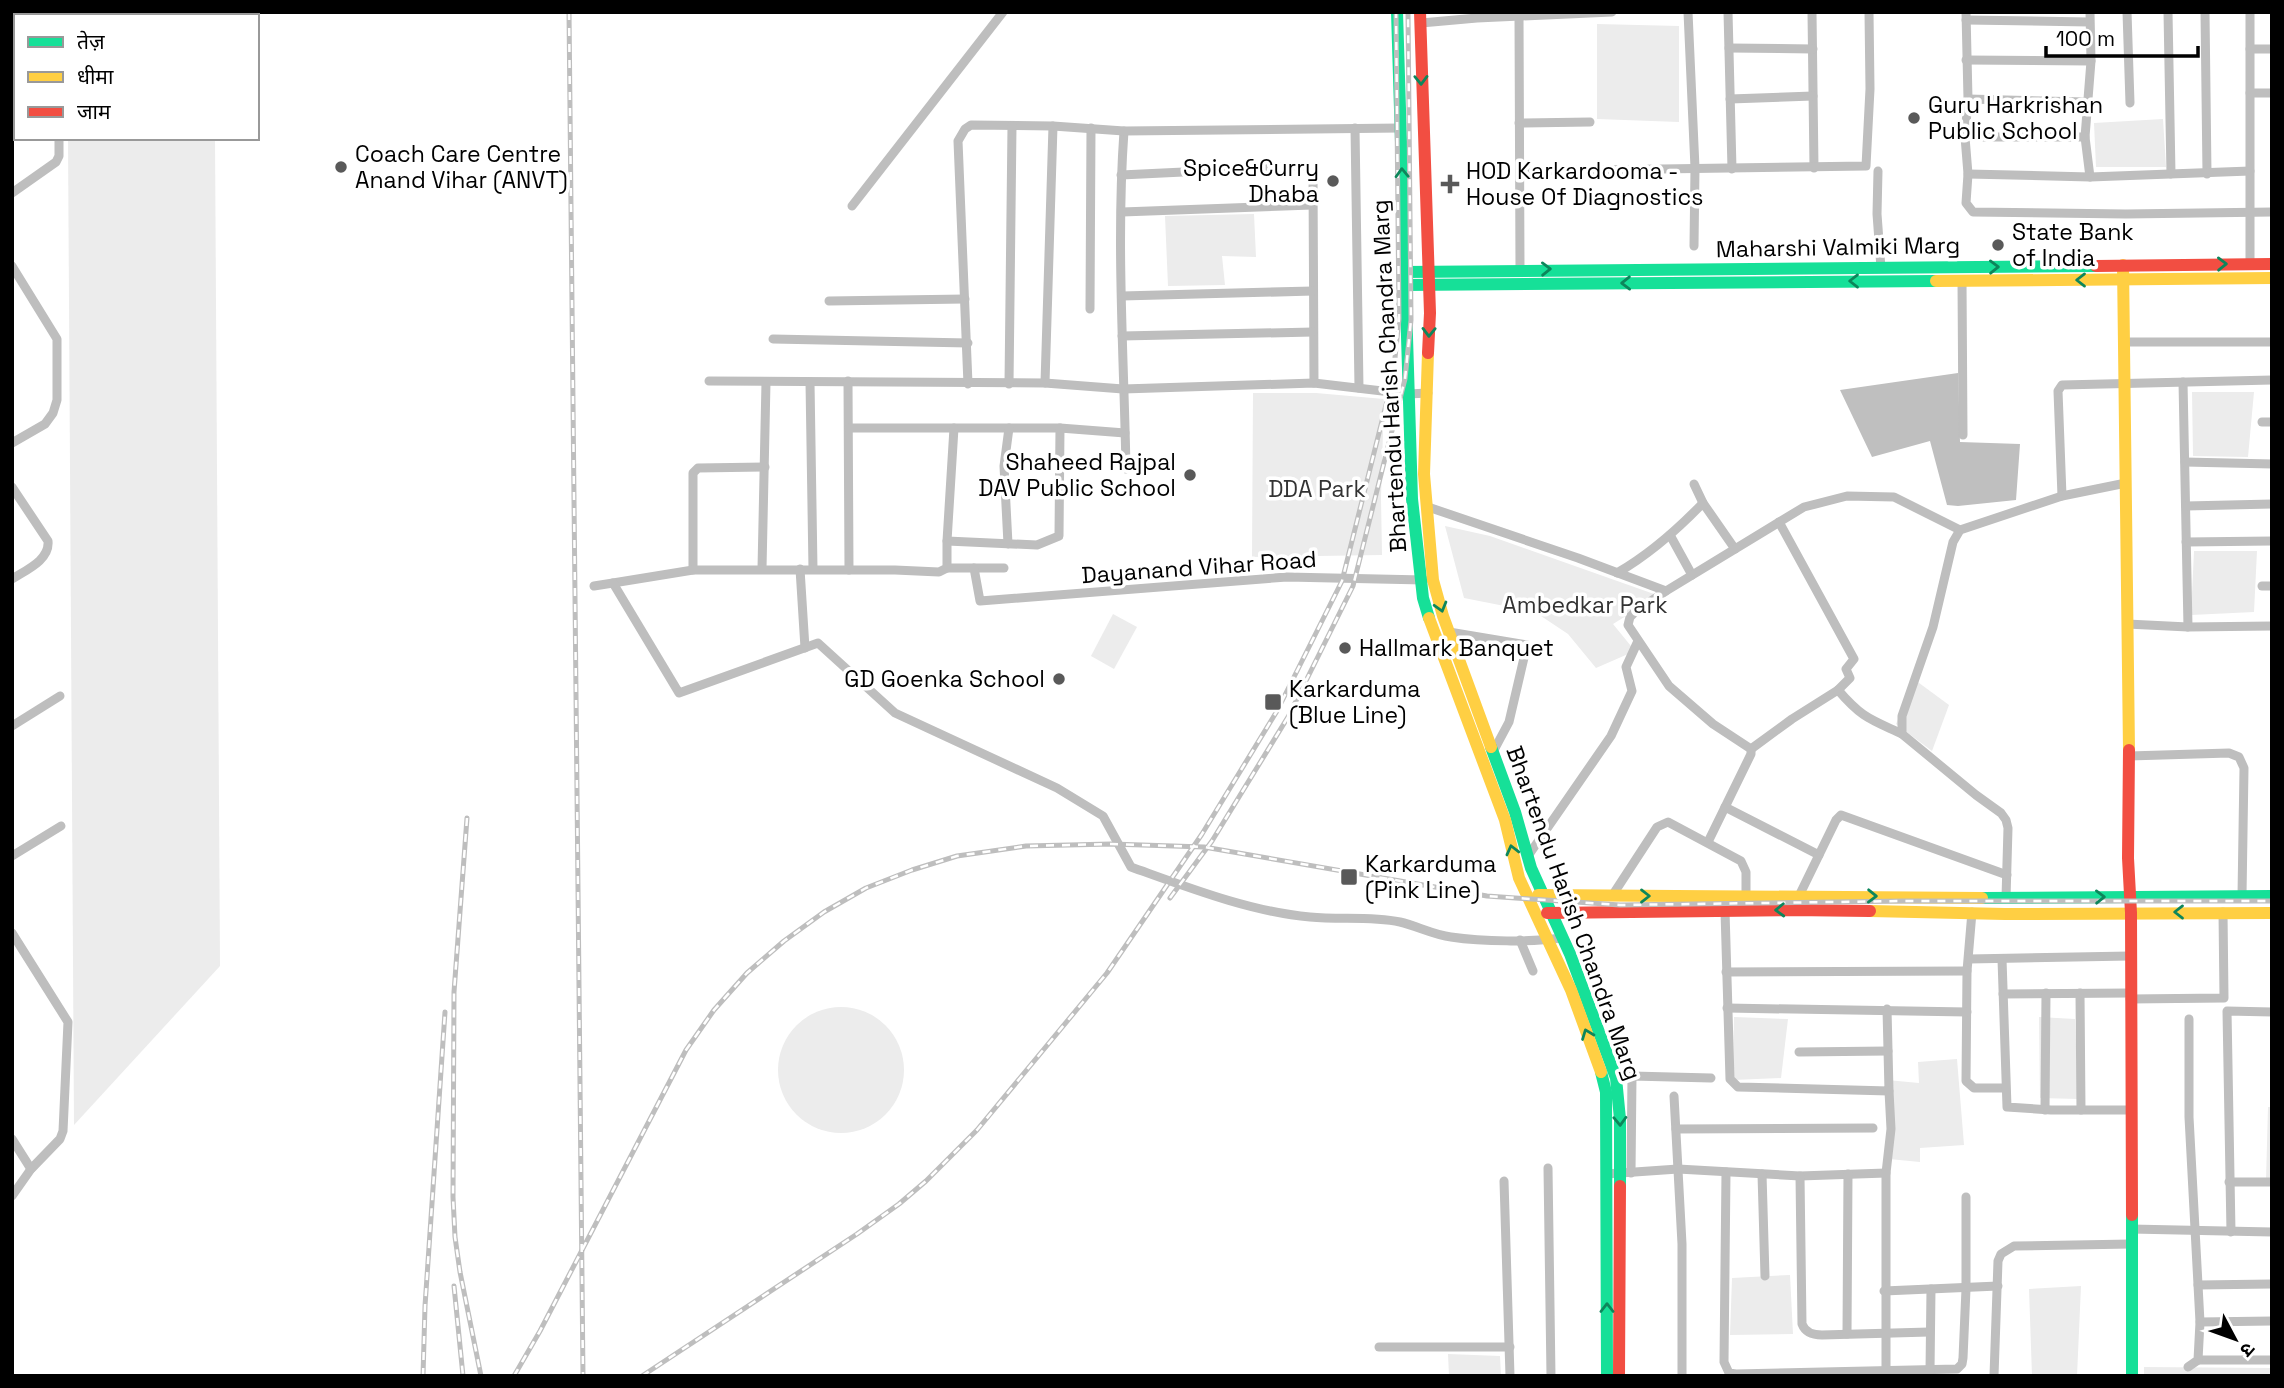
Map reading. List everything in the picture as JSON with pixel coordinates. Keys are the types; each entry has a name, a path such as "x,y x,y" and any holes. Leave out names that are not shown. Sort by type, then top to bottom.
{"street":[{"path":"852,206 1003,12"},
{"name":"Bhartendu Harish Chandra Marg","path":"1397,12 1412,499 1427,580 1516,812 1543,896 1616,1078 1625,1173 1619,1376"},
{"path":"1420,18 1612,12"},
{"path":"1688,12 1695,168 1694,246"},
{"path":"1728,12 1732,169"},
{"path":"1812,12 1814,168"},
{"path":"1520,171 1866,166 1870,89 1869,12"},
{"path":"2127,12 2130,103"},
{"path":"2168,12 2171,174"},
{"path":"2205,12 2207,174"},
{"path":"2250,12 2250,264"},
{"path":"1519,16 1520,270"},
{"path":"2090,177 2085,137 2091,61 2090,17 1966,16 1966,203 1973,212 2272,212"},
{"name":"Bhartendu Harish Chandra Marg","path":"1420,18 1429,286 1424,474 1428,507 1427,580 1423,598 1436,641 1505,820 1520,878 1571,990 1606,1092 1607,1376"},
{"path":"1729,48 1812,50"},
{"path":"2250,48 2272,48"},
{"path":"1966,60 2091,61"},
{"path":"2250,93 2272,93"},
{"path":"1730,99 1813,96"},
{"path":"1968,99 2087,102"},
{"path":"1519,123 1590,122"},
{"path":"968,384 958,141 965,129 971,125 1053,126 1124,131 1400,128"},
{"path":"1009,384 1012,126"},
{"path":"1045,383 1053,126"},
{"path":"1090,128 1090,309"},
{"path":"1355,128 1359,388"},
{"path":"1124,131 1121,174 1126,469"},
{"path":"1965,137 2085,137"},
{"path":"12,193 56,162 59,156 59,140"},
{"path":"1121,174 1308,166 1313,175 1314,383"},
{"path":"1878,171 1877,214 1881,268"},
{"path":"1968,174 2090,177 2250,171"},
{"path":"1122,212 1312,205"},
{"name":"Maharshi Valmiki Marg","path":"1405,278 1428,271 2272,264"},
{"path":"2123,265 2126,342 2128,858 2132,913 2132,1376"},
{"path":"12,267 57,339 57,400 45,424 12,443"},
{"name":"Maharshi Valmiki Marg","path":"1405,278 1429,286 1682,281 2272,278"},
{"path":"1962,280 1963,435"},
{"path":"1122,296 1312,290"},
{"path":"829,301 965,299"},
{"path":"1122,335 1313,332"},
{"path":"773,339 968,343"},
{"path":"2126,342 2272,342"},
{"path":"2062,496 2059,389 2062,386 2272,380"},
{"path":"709,381 1045,383 1123,389 1314,383 1408,394 1427,393"},
{"path":"848,381 849,570"},
{"path":"762,569 766,382"},
{"path":"810,382 813,569"},
{"path":"2183,382 2188,627"},
{"path":"849,428 1060,428 1125,433"},
{"path":"947,568 954,428"},
{"path":"1008,544 1004,466 1009,428"},
{"path":"947,541 1037,545 1059,536 1060,428"},
{"path":"2185,462 2272,464"},
{"path":"693,570 693,473 698,468 765,467"},
{"path":"1902,734 1902,716 1933,627 1953,542 1960,530 2062,496 2126,483"},
{"path":"1694,484 1703,503 1735,549"},
{"path":"12,486 48,541 47,554 12,579"},
{"path":"1751,749 1713,724 1669,686 1628,625 1630,618 1666,591 1804,507 1847,496 1895,497 1960,530"},
{"path":"1617,572 1644,558 1703,503"},
{"path":"2186,506 2272,504"},
{"path":"1428,507 1666,591"},
{"path":"1708,842 1751,749 1838,690 1850,678 1846,669 1854,659 1779,522"},
{"path":"1670,536 1692,575"},
{"path":"2186,541 2272,541"},
{"path":"594,586 693,570 939,572 947,568 1004,569"},
{"path":"800,569 805,648"},
{"name":"Dayanand Vihar Road","path":"974,569 980,601 1287,577 1427,580"},
{"path":"613,583 679,693 818,643 895,713 1057,788 1102,816 1131,867 1259,908 1309,917 1400,922 1450,937 1520,940 1562,938"},
{"path":"2127,624 2188,627 2272,626"},
{"path":"1449,632 1527,645 1509,722 1493,752"},
{"path":"1528,856 1614,729 1632,691 1626,667 1638,642"},
{"path":"1838,690 1852,707 1868,720 1902,734 2001,813 2008,828 2006,898"},
{"path":"12,726 60,696"},
{"path":"2129,756 2229,753 2239,757 2244,768 2242,896"},
{"path":"1725,807 1819,855"},
{"path":"1800,896 1836,820 1845,815 2007,875"},
{"path":"1612,896 1660,824 1668,822 1741,861 1745,866 1746,896"},
{"path":"12,856 61,826"},
{"path":"1527,895 2006,898 2272,896"},
{"path":"1536,914 1725,911 2272,913"},
{"path":"1725,911 1730,1079 1738,1087 1889,1091"},
{"path":"1972,912 1967,971 1968,1084 1980,1090 2005,1088"},
{"path":"2003,993 2224,998 2223,912"},
{"path":"12,933 68,1022 60,1139 12,1196"},
{"path":"1520,940 1533,971"},
{"path":"1969,959 2130,956"},
{"path":"2002,959 2005,1103 2010,1108 2045,1110 2131,1110"},
{"path":"1726,972 1967,971"},
{"path":"2045,1110 2046,993"},
{"path":"2080,993 2081,1110"},
{"path":"1727,1008 1967,1012"},
{"path":"1886,1372 1886,1173 1891,1129 1887,1009"},
{"path":"2231,1232 2227,1011 2272,1012"},
{"path":"2189,1019 2189,1117 2200,1322 2198,1360"},
{"path":"1799,1052 1888,1051"},
{"path":"1625,1173 1632,1076 1711,1078"},
{"path":"1674,1096 1682,1244 1682,1376"},
{"path":"1676,1129 1874,1128"},
{"path":"12,1139 32,1169"},
{"path":"1548,1168 1551,1376"},
{"path":"1606,1174 1678,1170 1800,1176 1886,1173"},
{"path":"1726,1172 1724,1362 1728,1373 1956,1369 1962,1364 1966,1289 1966,1197"},
{"path":"1762,1174 1765,1276"},
{"path":"1847,1334 1848,1174"},
{"path":"1800,1176 1804,1328 1815,1335 1929,1332"},
{"path":"1504,1181 1510,1376"},
{"path":"2229,1182 2272,1182"},
{"path":"2131,1229 2272,1232"},
{"path":"1994,1376 1998,1261 2001,1254 2014,1245 2131,1244"},
{"path":"2198,1285 2272,1284"},
{"path":"1884,1291 1998,1286"},
{"path":"1930,1371 1931,1289"},
{"path":"2200,1322 2272,1321"},
{"path":"1379,1347 1510,1347"},
{"path":"2188,1367 2198,1360 2272,1360"}],"green space":[{"path":"67,12 214,12 214,14"},
{"path":"1597,24 1679,26 1679,122 1597,119"},
{"path":"2163,119 2166,167 2096,167 2094,123"},
{"path":"68,140 215,140 220,966 74,1125"},
{"path":"1254,214 1256,257 1222,256 1225,285 1168,286 1165,216"},
{"path":"2192,392 2254,392 2248,457 2193,456"},
{"name":"DDA Park","path":"1253,393 1316,393 1384,399 1382,555 1252,557"},
{"name":"Ambedkar Park","path":"1445,526 1490,536 1654,594 1655,598 1613,624 1635,651 1596,668 1568,634 1535,612 1464,598"},
{"path":"2194,551 2257,551 2254,612 2191,615"},
{"path":"1113,614 1137,627 1114,669 1091,656"},
{"path":"1915,680 1949,705 1932,751 1896,724"},
{"path":"841,1007 865,1012 886,1025 899,1046 904,1070 899,1094 886,1115 865,1128 841,1133 817,1128 796,1115 783,1094 778,1070 783,1046 796,1025 817,1012"},
{"path":"1734,1017 1788,1019 1781,1078 1733,1080"},
{"path":"2039,1017 2075,1019 2078,1099 2040,1098"},
{"path":"1957,1059 1964,1145 1920,1148 1920,1162 1889,1159 1887,1080 1919,1083 1918,1062"},
{"path":"2268,1107 2272,1107 2272,1179 2266,1180"},
{"path":"1790,1275 1793,1334 1730,1335 1732,1278"},
{"path":"2081,1286 2077,1376 2032,1376 2029,1289"},
{"path":"1448,1354 1500,1356 1501,1376 1449,1376"},
{"path":"2144,1367 2272,1368 2272,1376 2144,1376"}],"shaded area":[{"path":"1958,373 1960,442 2020,444 2016,500 1947,505 1930,441 1872,457 1840,390"}],"railway":[{"path":"569,12 583,1376"},
{"path":"642,1376 899,1204 977,1130 1107,973 1202,834 1277,711 1342,581 1393,377 1399,319 1396,12"},
{"path":"1170,898 1212,841 1288,717 1353,586 1405,379 1411,320 1408,12"},
{"path":"467,818 454,992 453,1197 460,1272 481,1376"},
{"path":"514,1376 686,1050 714,1010 747,973 784,941 824,912 866,888 957,856 1026,846 1111,844 1204,847 1487,896 1620,905 1905,901 2272,901"},
{"path":"423,1376 425,1306 445,1012"},
{"path":"454,1286 463,1376"}],"traffic: fast":[{"path":"1397,12 1412,499 1423,598 1429,618"},
{"path":"1404,272 2096,266"},
{"path":"1405,285 1936,281"},
{"path":"1491,747 1515,812 1531,868 1570,954 1616,1078 1620,1119 1620,1186"},
{"path":"1982,898 2272,896"},
{"path":"1601,1072 1606,1092 1607,1376"},
{"path":"2132,1215 2132,1376"}],"traffic: slow":[{"path":"2123,265 2129,750"},
{"path":"1936,281 2272,278"},
{"path":"1428,353 1424,474 1433,580 1443,616 1491,747"},
{"path":"1429,618 1505,820 1519,878 1571,990 1601,1072"},
{"path":"1538,895 1982,898"},
{"path":"1870,911 2005,914 2272,913"}],"traffic: jam":[{"path":"1420,12 1430,313 1428,353"},
{"path":"2096,266 2272,264"},
{"path":"2129,750 2132,1215"},
{"path":"1547,913 1870,911"},
{"path":"1619,1376 1620,1186"}],"place":[{"name":"Guru Harkrishan Public School","path":"1914,118"},
{"name":"Coach Care Centre Anand Vihar (ANVT)","path":"341,167"},
{"name":"Spice&Curry Dhaba","path":"1333,181"},
{"name":"HOD Karkardooma - House Of Diagnostics","path":"1450,184"},
{"name":"State Bank of India","path":"1998,245"},
{"name":"Shaheed Rajpal DAV Public School","path":"1190,475"},
{"name":"Hallmark Banquet","path":"1345,648"},
{"name":"GD Goenka School","path":"1059,679"},
{"name":"Karkarduma (Blue Line)","path":"1273,702"},
{"name":"Karkarduma (Pink Line)","path":"1349,877"}]}
